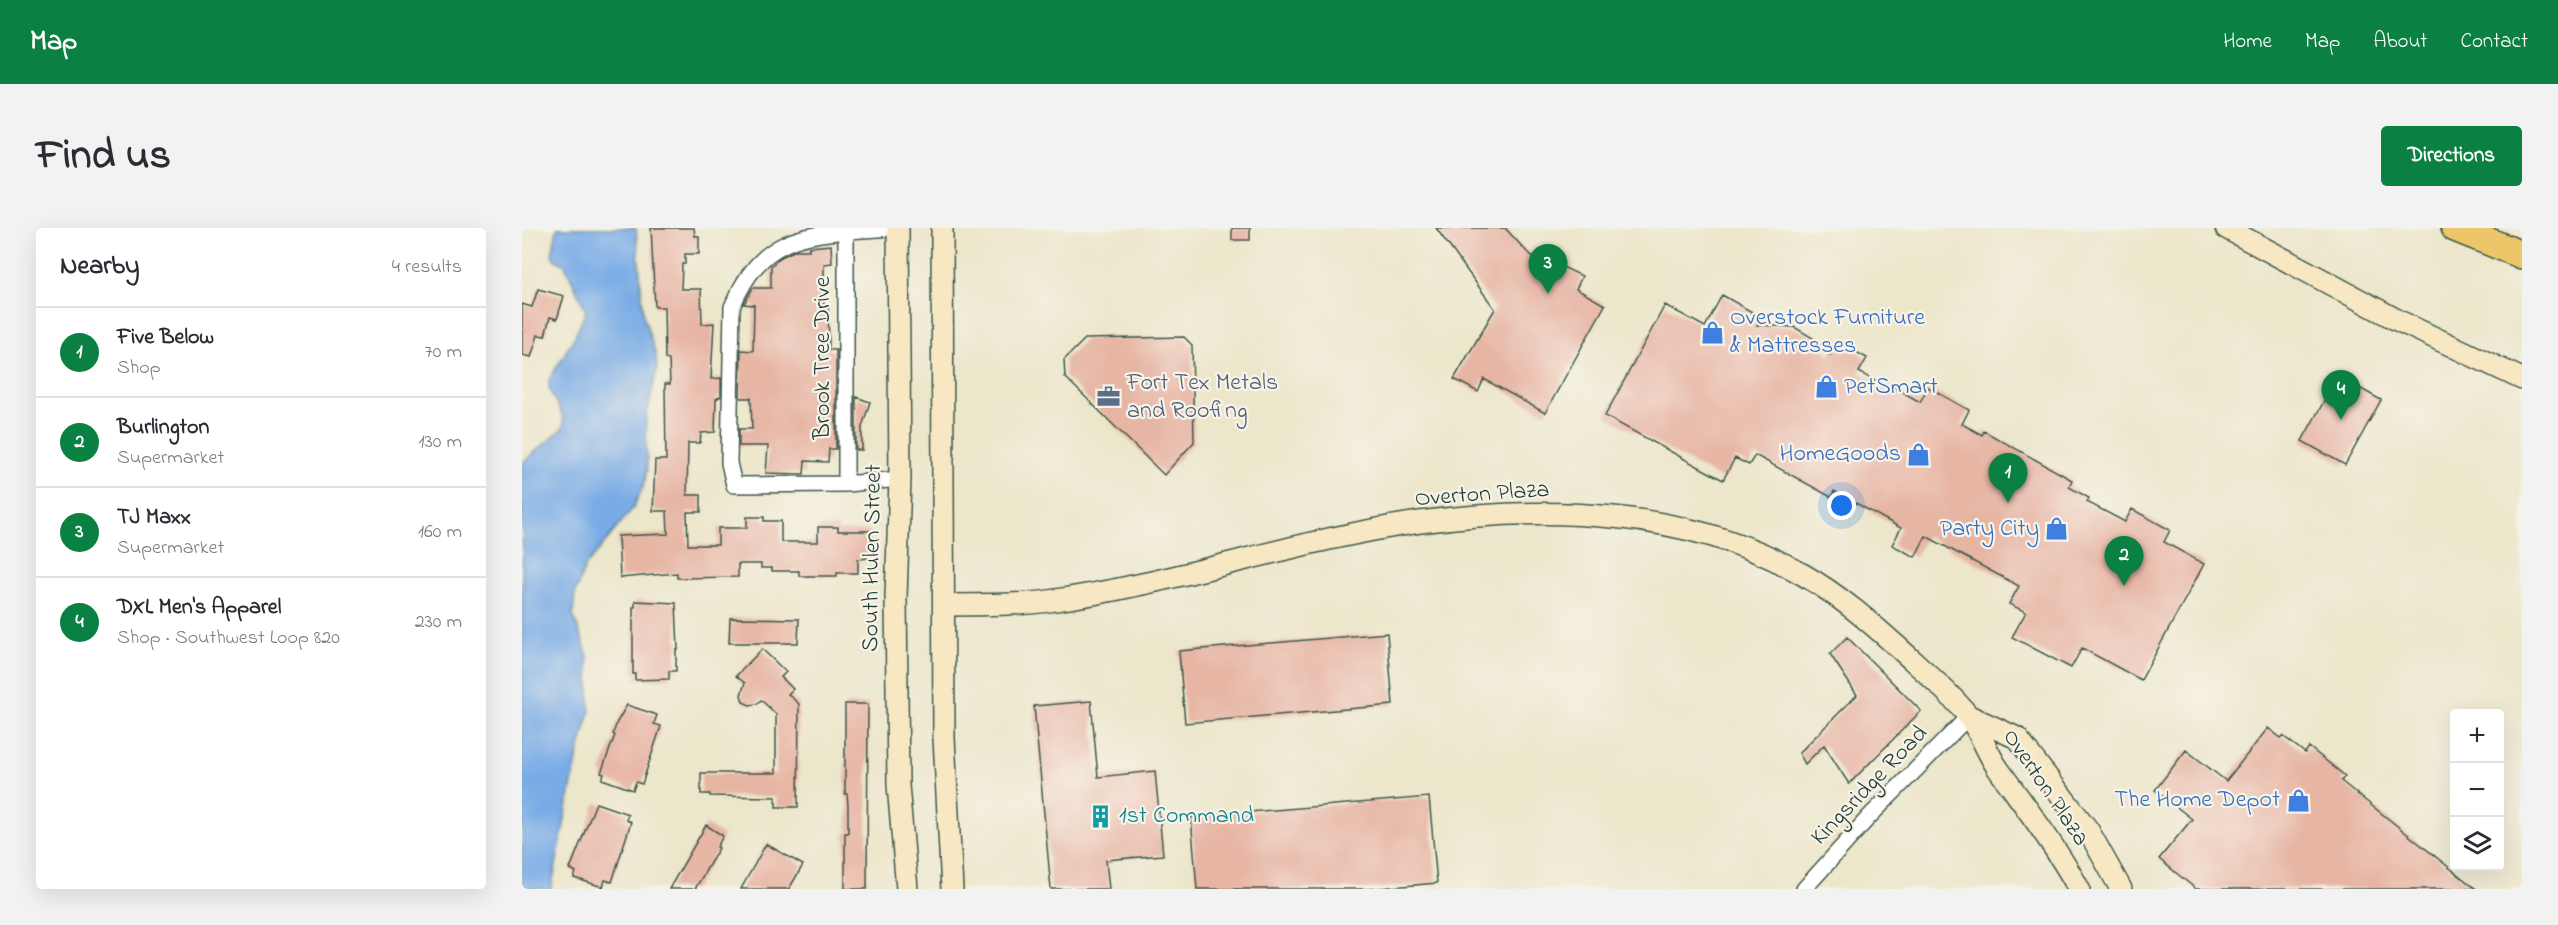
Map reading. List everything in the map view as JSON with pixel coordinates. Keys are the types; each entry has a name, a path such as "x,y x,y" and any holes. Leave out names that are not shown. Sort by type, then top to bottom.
{"highway":[{"path":"2455,228 2522,255"}],"main road":[{"name":"South Hulen Street","path":"898,228 900,479 896,598 898,785 907,889"},
{"path":"942,228 944,738 952,889"},
{"path":"2226,228 2399,321 2522,380"},
{"name":"Overton Plaza","path":"945,605 1034,603 1095,594 1340,537 1420,522 1472,517 1540,514 1621,519 1707,534 1799,572 1834,594 1864,617 1942,687 1969,716 1988,755 2064,861 2079,889"},
{"name":"Overton Plaza","path":"1969,716 2017,738 2088,830 2121,889"}],"street":[{"path":"889,228 814,233 788,239 769,250 754,264 732,308 729,463 734,485 846,484 900,479"},
{"name":"Brook Tree Drive","path":"846,232 846,484"},
{"name":"Kingsridge Road","path":"1804,889 1869,817 1969,716"}],"water":[{"path":"557,228 636,228 644,318 656,355 657,369 646,419 647,470 644,485 633,508 585,567 575,593 573,615 588,656 590,712 573,778 551,889 522,889 522,463 563,428 562,415 550,392 549,380 575,336 586,311 565,265 555,260 552,255"}],"building":[{"path":"651,228 694,228 695,236 699,236 699,254 685,254 685,264 682,264 681,289 701,289 702,324 714,323 711,379 721,378 721,396 716,399 715,432 701,433 700,443 688,443 687,495 701,495 701,512 687,512 688,545 718,545 718,528 747,528 747,517 764,517 764,521 781,521 781,542 818,542 818,527 838,527 838,531 870,531 870,558 858,559 858,573 837,573 837,576 799,576 799,571 772,571 772,568 761,568 761,564 738,564 738,577 677,578 677,573 620,578 618,536 668,534 667,511 653,511 655,460 666,460 665,384 670,384 669,360 665,359 664,307 655,307"},
{"path":"1232,228 1250,228 1250,240 1232,240"},
{"path":"1436,228 1505,228 1527,252 1550,269 1554,263 1582,276 1576,289 1605,305 1545,413 1484,379 1478,392 1454,379 1495,309"},
{"path":"831,245 832,263 824,264 824,307 828,307 829,350 836,350 836,449 829,449 828,462 805,461 804,474 766,473 768,446 739,446 739,429 752,429 751,398 740,396 741,350 753,351 754,305 744,304 753,288 771,288 771,266 781,257 796,250 809,250 809,247"},
{"path":"538,289 564,296 557,319 550,317 545,336 538,335 531,357 522,355 522,304 532,307"},
{"path":"1722,295 1761,317 1757,325 1794,327 1813,338 1830,355 1837,341 1867,358 1859,372 1889,389 1890,385 1920,402 1928,387 1969,410 1962,424 1982,435 1984,431 2072,480 2069,487 2089,498 2087,502 2125,522 2132,509 2170,530 2164,542 2204,564 2141,680 2082,648 2071,668 2012,637 2026,612 2009,604 2019,586 1926,536 1915,557 1892,545 1901,528 1834,491 1831,497 1755,455 1749,465 1735,458 1723,480 1605,416 1665,305 1705,327"},
{"path":"1184,337 1192,345 1194,442 1164,475 1065,377 1064,360 1085,339"},
{"path":"2338,376 2381,400 2345,465 2302,441"},
{"path":"856,397 870,402 862,427 862,450 856,450"},
{"path":"635,601 676,603 678,650 676,650 676,671 669,671 669,679 635,680 635,674 633,674 633,607 635,607"},
{"path":"730,618 799,619 798,643 729,643"},
{"path":"1387,633 1393,705 1185,723 1179,651"},
{"path":"1847,637 1921,711 1849,784 1824,745 1805,764 1799,753 1857,695 1830,654"},
{"path":"762,649 786,672 781,677 793,689 788,694 799,704 798,807 776,807 776,797 701,794 701,773 776,773 776,714 761,700 757,704 750,705 743,702 741,695 745,683 736,676"},
{"name":"1st Command","path":"1091,701 1098,777 1155,771 1163,855 1106,860 1109,889 1051,889 1034,706"},
{"path":"845,704 868,704 867,889 845,889 845,833 848,833 848,805 847,794 845,794"},
{"path":"627,705 657,715 654,724 661,726 642,784 636,782 633,790 602,779 604,774 601,773 615,735 613,734 617,722"},
{"name":"The Home Depot","path":"2268,728 2305,753 2309,747 2345,776 2341,781 2450,868 2450,871 2454,871 2476,889 2196,889 2159,859 2192,819 2155,790 2186,750 2226,781"},
{"path":"1429,797 1437,883 1368,889 1197,889 1191,817"},
{"path":"596,803 628,814 626,820 631,822 612,882 605,880 603,887 574,878 576,872 570,869"},
{"path":"706,825 723,836 717,847 719,848 695,889 669,889"},
{"path":"766,844 803,865 789,889 741,889"}],"place":[{"name":"TJ Maxx","path":"1548,294"},
{"name":"Overstock Furniture & Mattresses","path":"1712,332"},
{"name":"PetSmart","path":"1826,387"},
{"name":"Fort Tex Metals and Roofing","path":"1109,397"},
{"name":"DXL Men's Apparel","path":"2341,420"},
{"name":"HomeGoods","path":"1919,454"},
{"name":"Five Below","path":"2008,503"},
{"name":"Party City","path":"2057,529"},
{"name":"Burlington","path":"2124,586"},
{"name":"The Home Depot","path":"2298,800"},
{"name":"1st Command","path":"1101,816"}]}
